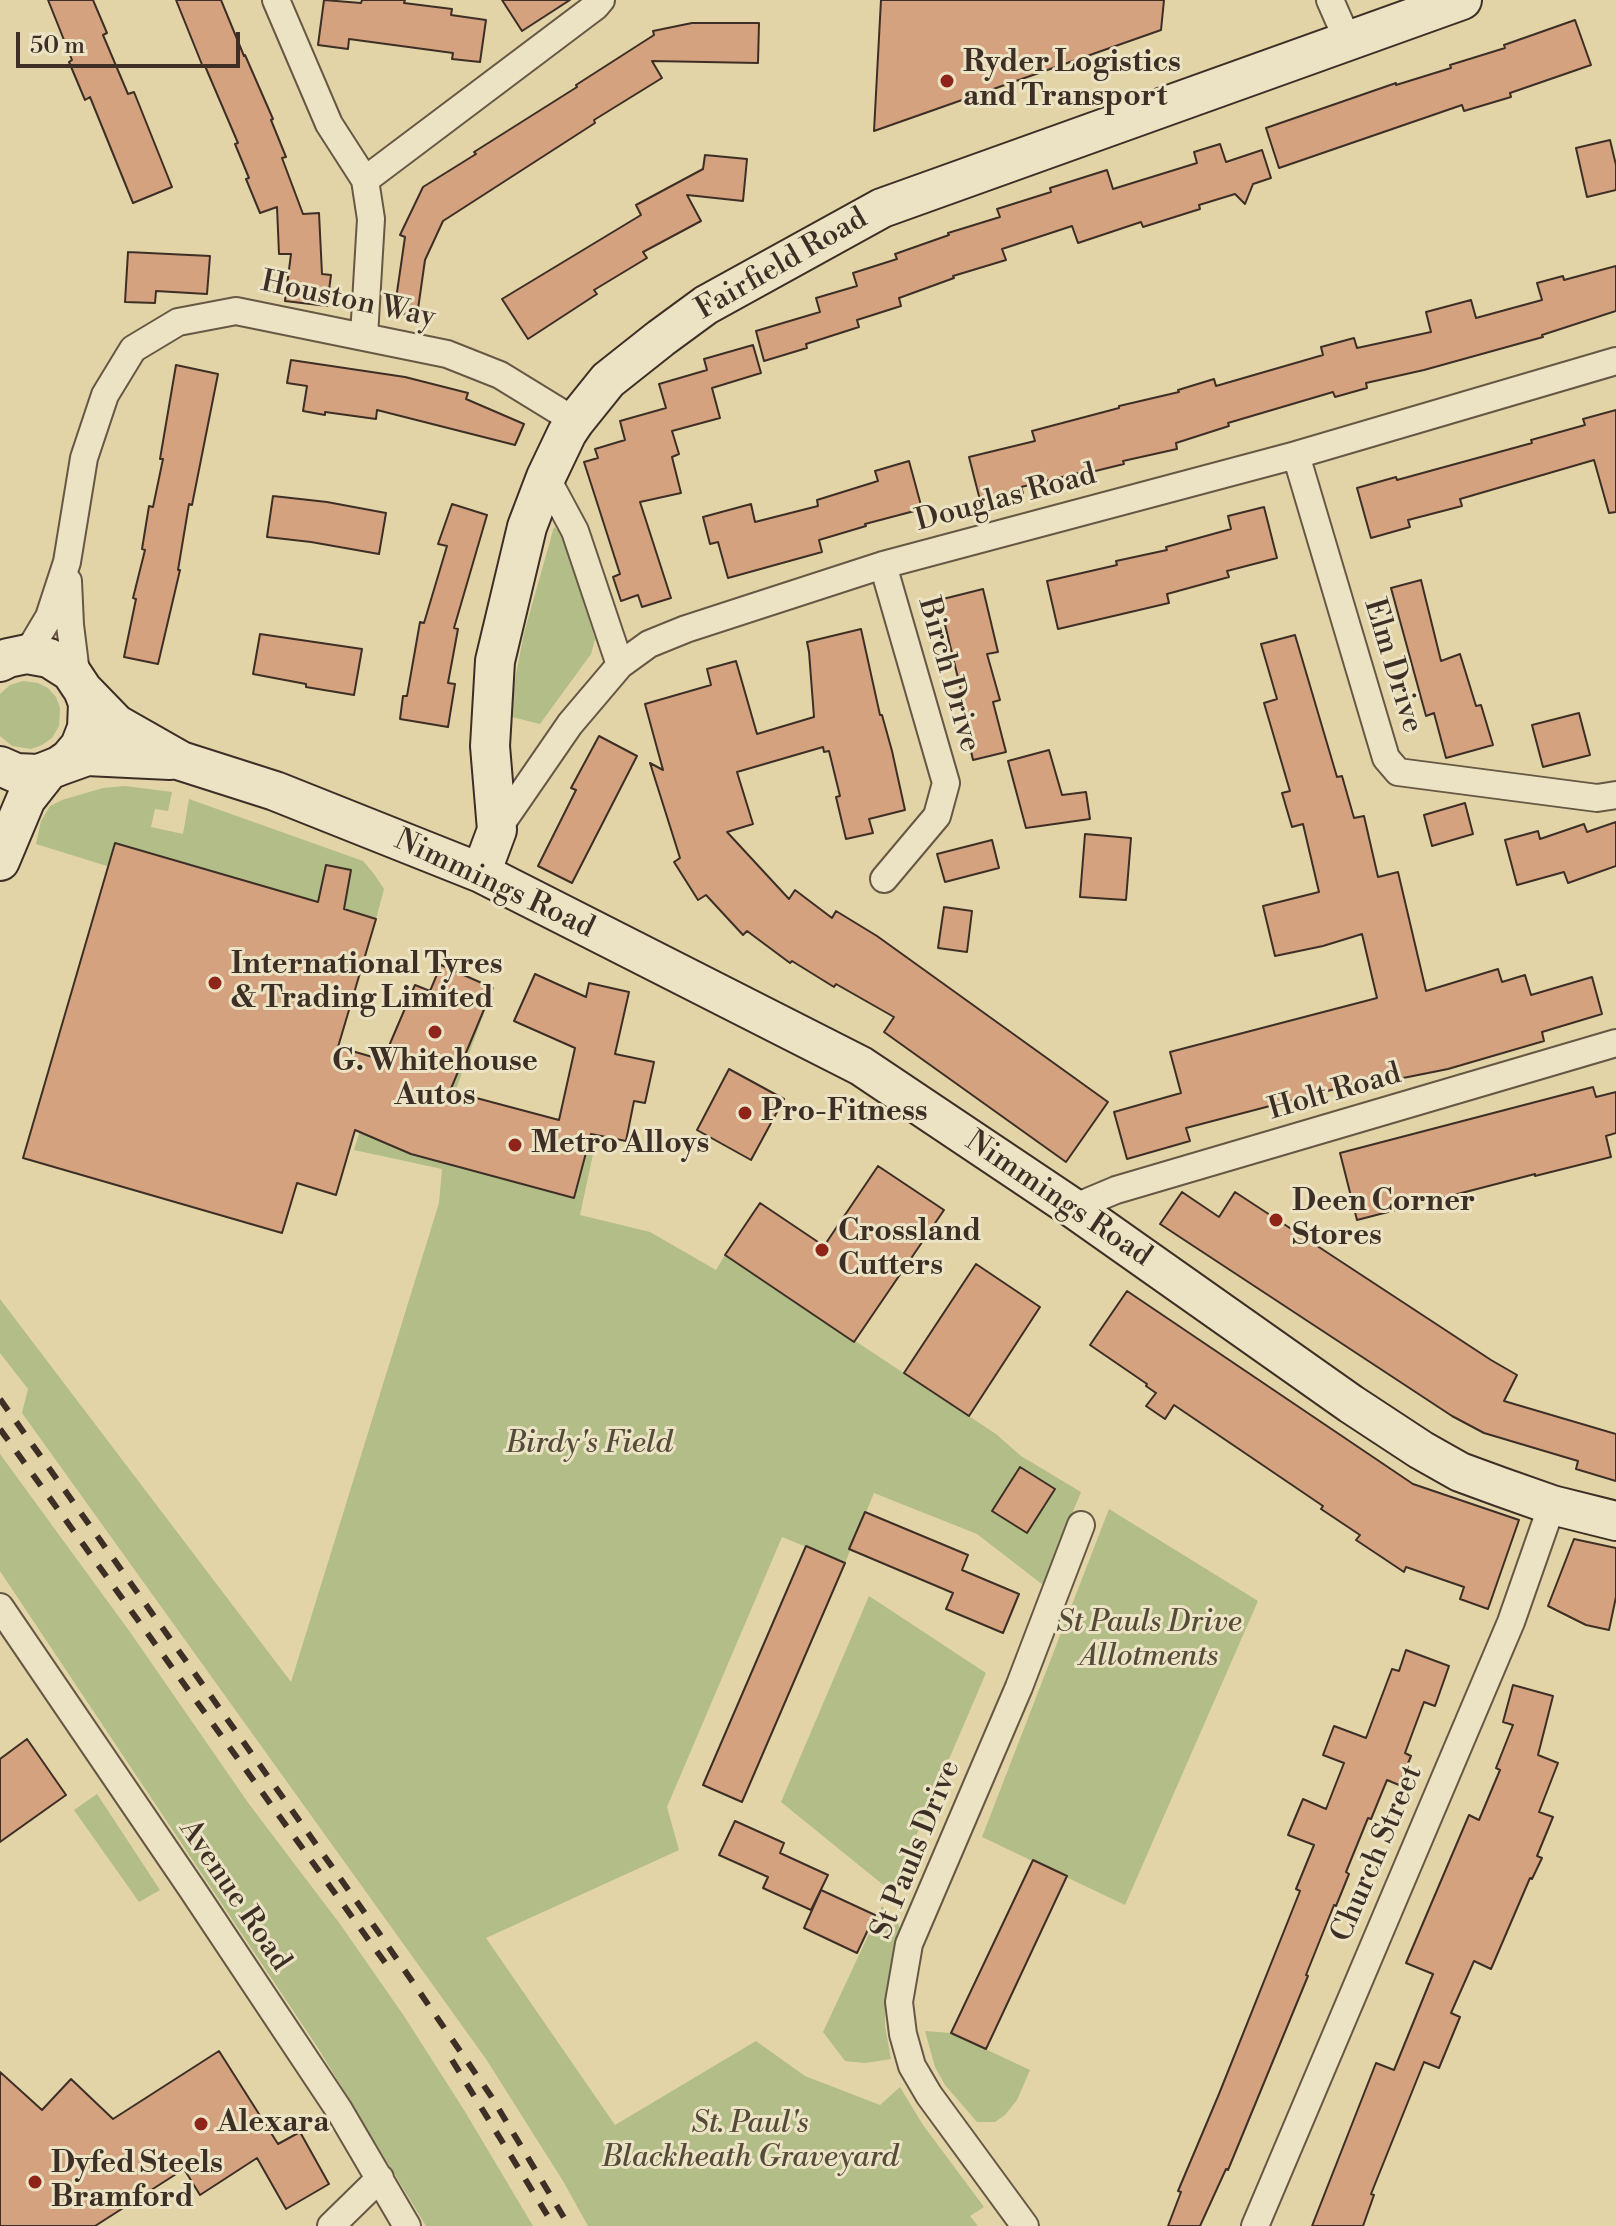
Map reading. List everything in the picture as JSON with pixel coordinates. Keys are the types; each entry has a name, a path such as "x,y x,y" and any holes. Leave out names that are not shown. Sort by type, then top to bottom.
{"main road":[{"name":"Fairfield Road","path":"481,873 497,830 490,746 495,661 527,527 546,477 575,421 608,380 706,305 882,208 1462,0"},
{"name":"Nimmings Road","path":"9,657 49,658 61,664 116,724 181,761 275,791 481,873 861,1066 1073,1208 1421,1450 1460,1472 1552,1505 1616,1521"},
{"path":"0,861 26,799 53,768 69,759 80,746 87,728 88,703 80,685"},
{"name":"Nimmings Road","path":"0,766 16,773 39,774 87,756 181,761"}],"street":[{"path":"276,0 329,124 365,180 371,219 364,336"},
{"path":"365,180 601,0"},
{"path":"1330,0 1348,41"},
{"name":"Houston Way","path":"9,657 49,617 67,562 84,458 105,395 133,349 178,322 236,311 447,354 500,375 575,421"},
{"name":"Douglas Road","path":"497,830 570,724 620,665 649,644 883,565 1296,455 1616,361"},
{"name":"Elm Drive","path":"1296,455 1386,758 1398,772 1597,798 1616,795"},
{"path":"546,477 575,531 620,665"},
{"name":"Houston Way","path":"67,562 70,625 80,685"},
{"name":"Birch Drive","path":"883,565 946,783 937,816 884,879"},
{"name":"Holt Road","path":"1073,1208 1116,1190 1616,1043"},
{"name":"Church Street","path":"1255,2226 1511,1622 1552,1505"},
{"name":"St Pauls Drive","path":"1025,2226 929,2095 912,2066 903,2034 899,2002 909,1944 1019,1687 1081,1525"},
{"name":"Avenue Road","path":"0,1607 339,2110 407,2226"},
{"path":"331,2226 380,2178"}],"green space":[{"path":"554,527 562,534 595,639 591,654 540,724 508,716 524,633"},
{"path":"23,681 48,688 60,708 59,726 52,738 31,749 12,746 0,736 0,694 10,685"},
{"path":"125,786 172,792 168,811 155,809 151,827 183,834 189,799 363,861 384,889 376,919 115,843 107,866 36,844 41,821 50,806 103,788"},
{"name":"Birdy's Field","path":"493,988 455,1092 437,1161 574,1198 592,1129 598,1131 580,1215 650,1232 716,1270 725,1255 996,1434 1021,1456 1081,1492 1043,1585 977,1534 874,1493 845,1563 782,1537 667,1807 679,1850 486,1938 615,2125 756,2041 805,2076 880,2105 900,2087 923,2125 984,2207 970,2216 978,2226 588,2226 486,2059 22,1413 28,1389 0,1353 0,1299 291,1682 439,1203 442,1169 354,1150 378,1072 376,1139 421,1158"},
{"path":"0,1454 404,2016 533,2226 426,2226 318,2048 0,1571"},
{"name":"St Pauls Drive Allotments","path":"1109,1509 1258,1601 1125,1905 982,1837"},
{"path":"869,1596 986,1673 892,1892 781,1802"},
{"path":"97,1794 160,1890 139,1902 74,1810"},
{"path":"882,1906 897,1921 900,1929 885,1998 885,2026 891,2059 865,2063 845,2061 823,2032"},
{"path":"925,2031 951,2033 1030,2070 1017,2100 1005,2115 995,2122 977,2122 945,2085 935,2067"}],"building":[{"path":"48,0 93,0 107,33 103,35 128,94 134,92 172,187 133,203 90,97 85,100 69,62 72,60"},
{"path":"176,0 221,0 273,119 286,157 282,158 303,214 319,213 322,274 331,275 327,306 285,301 291,254 279,254 277,207 260,213 235,144 238,143"},
{"path":"324,0 361,3 362,0 405,0 404,3 452,9 451,15 486,20 480,62 452,59 453,53 349,39 348,49 318,45"},
{"path":"502,0 570,0 522,31"},
{"name":"Ryder Logistics and Transport","path":"881,0 1164,0 1161,30 874,131"},
{"path":"1575,20 1591,65 1510,93 1511,97 1464,111 1462,105 1279,168 1266,128 1396,83 1451,68 1450,65 1505,48 1504,45"},
{"path":"692,23 759,23 758,63 652,61 662,78 443,221 425,260 417,316 394,313 405,237 400,235 423,187 654,35 653,31"},
{"path":"1610,140 1616,165 1616,190 1587,197 1576,148"},
{"path":"1220,144 1226,162 1262,150 1271,178 1253,184 1245,204 1235,194 1143,227 1141,222 1078,243 1072,226 1002,249 1006,260 953,276 899,298 901,306 857,320 859,327 764,361 756,331 820,312 816,298 857,286 853,273 897,259 895,254 948,233 1000,217 997,209 1051,192 1050,188 1107,170 1113,189 1197,163 1194,152"},
{"path":"705,155 747,159 743,201 687,195 701,221 643,252 647,258 594,290 597,294 528,339 502,299 641,215 636,205 703,169"},
{"path":"128,252 210,256 207,294 156,291 155,303 125,302"},
{"path":"1616,266 1616,311 1543,337 1366,383 1367,388 1335,397 1333,392 1228,423 1229,426 1176,443 1177,449 1021,487 1023,493 981,504 969,457 1035,441 1032,431 1179,392 1214,379 1216,386 1323,355 1321,347 1354,338 1357,348 1431,332 1426,312 1471,300 1476,318 1542,300 1537,283 1563,276 1564,280"},
{"path":"753,345 761,373 712,388 720,418 672,431 679,454 672,457 681,493 640,502 671,598 642,607 638,595 621,601 613,577 620,574 584,462 598,458 595,449 625,440 620,421 666,408 659,384 707,370 704,359"},
{"path":"291,360 405,377 468,393 466,399 524,424 515,445 377,410 376,419 303,411 307,386 287,383"},
{"path":"176,365 218,374 192,505 189,504 180,570 158,664 124,657 136,599 133,598 145,550 142,549 149,506 153,507 163,459 160,459"},
{"path":"1616,410 1616,512 1609,513 1594,460 1460,499 1462,506 1408,520 1410,527 1371,538 1357,488 1532,443 1531,440 1585,425 1583,419"},
{"path":"909,461 922,509 819,540 822,552 728,578 718,542 710,544 703,517 751,504 755,522 818,506 817,500 878,481 875,471"},
{"path":"273,496 386,513 379,554 267,537"},
{"path":"452,504 487,515 454,628 458,629 448,683 455,684 448,727 400,719 420,622 424,623 447,546 438,544"},
{"path":"1264,507 1277,558 1227,571 1229,577 1167,594 1169,603 1058,629 1047,581 1117,565 1116,561 1167,550 1166,547 1231,529 1228,516"},
{"path":"1421,580 1441,661 1460,654 1476,706 1481,705 1493,745 1446,758 1434,713 1426,716 1391,588"},
{"path":"983,589 998,652 987,654 1000,700 993,702 1006,752 973,760 964,720 968,719 939,600"},
{"path":"861,629 905,810 869,819 873,833 846,839 829,751 824,752 823,747 737,772 753,824 727,832 789,899 795,890 832,918 836,911 877,936 1108,1102 1066,1162 884,1032 894,1017 836,984 834,987 792,961 790,963 747,931 743,935 706,895 698,900 674,862 680,858 650,763 663,770 645,704 711,685 707,669 736,661 757,734 814,717 807,642"},
{"path":"260,634 362,649 354,695 253,674"},
{"path":"1295,635 1337,777 1342,776 1354,818 1364,816 1378,877 1398,872 1426,991 1498,969 1502,982 1525,975 1531,995 1592,977 1602,1014 1542,1032 1544,1041 1448,1069 1398,1079 1396,1073 1186,1128 1190,1141 1127,1159 1114,1112 1181,1093 1170,1052 1377,998 1362,934 1275,956 1263,906 1319,892 1303,824 1292,827 1282,793 1290,791 1264,703 1277,699 1261,644"},
{"path":"1579,713 1590,755 1543,767 1532,725"},
{"path":"599,736 637,756 572,883 538,866 576,790 571,788"},
{"path":"1049,750 1062,795 1086,792 1090,819 1026,828 1008,761"},
{"path":"1465,803 1473,834 1432,846 1424,815"},
{"path":"1616,822 1616,866 1568,883 1564,872 1517,885 1505,840 1538,831 1540,839 1584,824 1587,832"},
{"path":"1085,834 1131,838 1126,900 1080,897"},
{"path":"992,840 999,868 945,882 937,854"},
{"name":"International Tyres & Trading Limited","path":"115,843 318,902 326,865 351,870 344,909 376,919 338,1047 383,1060 415,985 430,991 441,965 493,988 450,1091 559,1120 575,1048 514,1021 535,974 586,997 589,983 629,992 615,1054 654,1062 645,1103 634,1101 626,1141 591,1134 574,1198 411,1154 355,1130 336,1195 297,1183 282,1233 23,1158"},
{"path":"944,907 972,911 967,952 938,948"},
{"path":"729,1069 784,1099 751,1160 697,1130"},
{"path":"1593,1087 1596,1097 1616,1092 1616,1133 1606,1136 1611,1157 1357,1220 1340,1153"},
{"name":"Crossland Cutters","path":"878,1166 944,1210 854,1342 725,1255 760,1203 824,1246"},
{"path":"1182,1192 1219,1217 1235,1192 1517,1375 1504,1401 1616,1434 1616,1481 1576,1469 1578,1461 1484,1433 1452,1416 1160,1224"},
{"path":"976,1264 1040,1307 969,1416 904,1373"},
{"path":"1127,1291 1413,1484 1519,1520 1488,1609 1460,1599 1464,1587 1406,1567 1404,1572 1356,1540 1360,1535 1321,1509 1323,1506 1174,1405 1165,1419 1146,1406 1156,1393 1090,1345"},
{"path":"1020,1467 1055,1489 1027,1533 992,1511"},
{"path":"865,1512 968,1555 962,1570 1019,1594 1003,1633 946,1609 953,1593 849,1549"},
{"path":"1574,1539 1616,1548 1616,1597 1609,1630 1586,1625 1548,1606"},
{"path":"806,1546 845,1563 742,1802 703,1785"},
{"path":"1406,1650 1449,1666 1435,1706 1424,1702 1405,1753 1411,1756 1399,1785 1387,1780 1371,1819 1368,1818 1308,1976 1228,2170 1200,2226 1168,2226 1181,2192 1178,2191 1300,1891 1296,1889 1314,1845 1288,1835 1303,1799 1326,1809 1344,1763 1323,1755 1334,1726 1366,1738 1392,1669 1399,1671"},
{"path":"1513,1685 1553,1696 1538,1755 1558,1763 1539,1812 1553,1817 1537,1856 1542,1858 1530,1878 1491,1969 1474,1961 1451,2013 1460,2017 1439,2068 1424,2062 1371,2194 1374,2195 1363,2226 1312,2226 1376,2063 1394,2070 1433,1974 1406,1963 1469,1815 1479,1820 1500,1770 1496,1768 1513,1725 1503,1722"},
{"path":"27,1739 66,1795 0,1842 0,1759"},
{"path":"735,1821 784,1843 780,1853 828,1875 811,1910 763,1888 768,1877 719,1855"},
{"path":"1033,1860 1067,1876 986,2049 951,2033"},
{"path":"821,1890 875,1915 857,1953 804,1928"},
{"path":"219,2051 278,2144 300,2132 329,2184 286,2209 257,2158 200,2195 184,2169 95,2226 0,2226 0,2072 42,2110 71,2079 113,2119"}],"railway":[{"path":"0,1399 379,1933 491,2096 569,2226"},
{"path":"0,1429 386,1964"},
{"path":"452,2060 554,2226"}],"place":[{"name":"Ryder Logistics and Transport","path":"947,81"},
{"name":"International Tyres & Trading Limited","path":"215,983"},
{"name":"G. Whitehouse Autos","path":"435,1032"},
{"name":"Pro-Fitness","path":"745,1113"},
{"name":"Metro Alloys","path":"515,1145"},
{"name":"Deen Corner Stores","path":"1276,1220"},
{"name":"Crossland Cutters","path":"822,1250"},
{"name":"Alexara","path":"201,2124"},
{"name":"Dyfed Steels Bramford","path":"35,2182"}],"park label":[{"name":"St. Paul's Blackheath Graveyard","path":"750,2142"}]}
